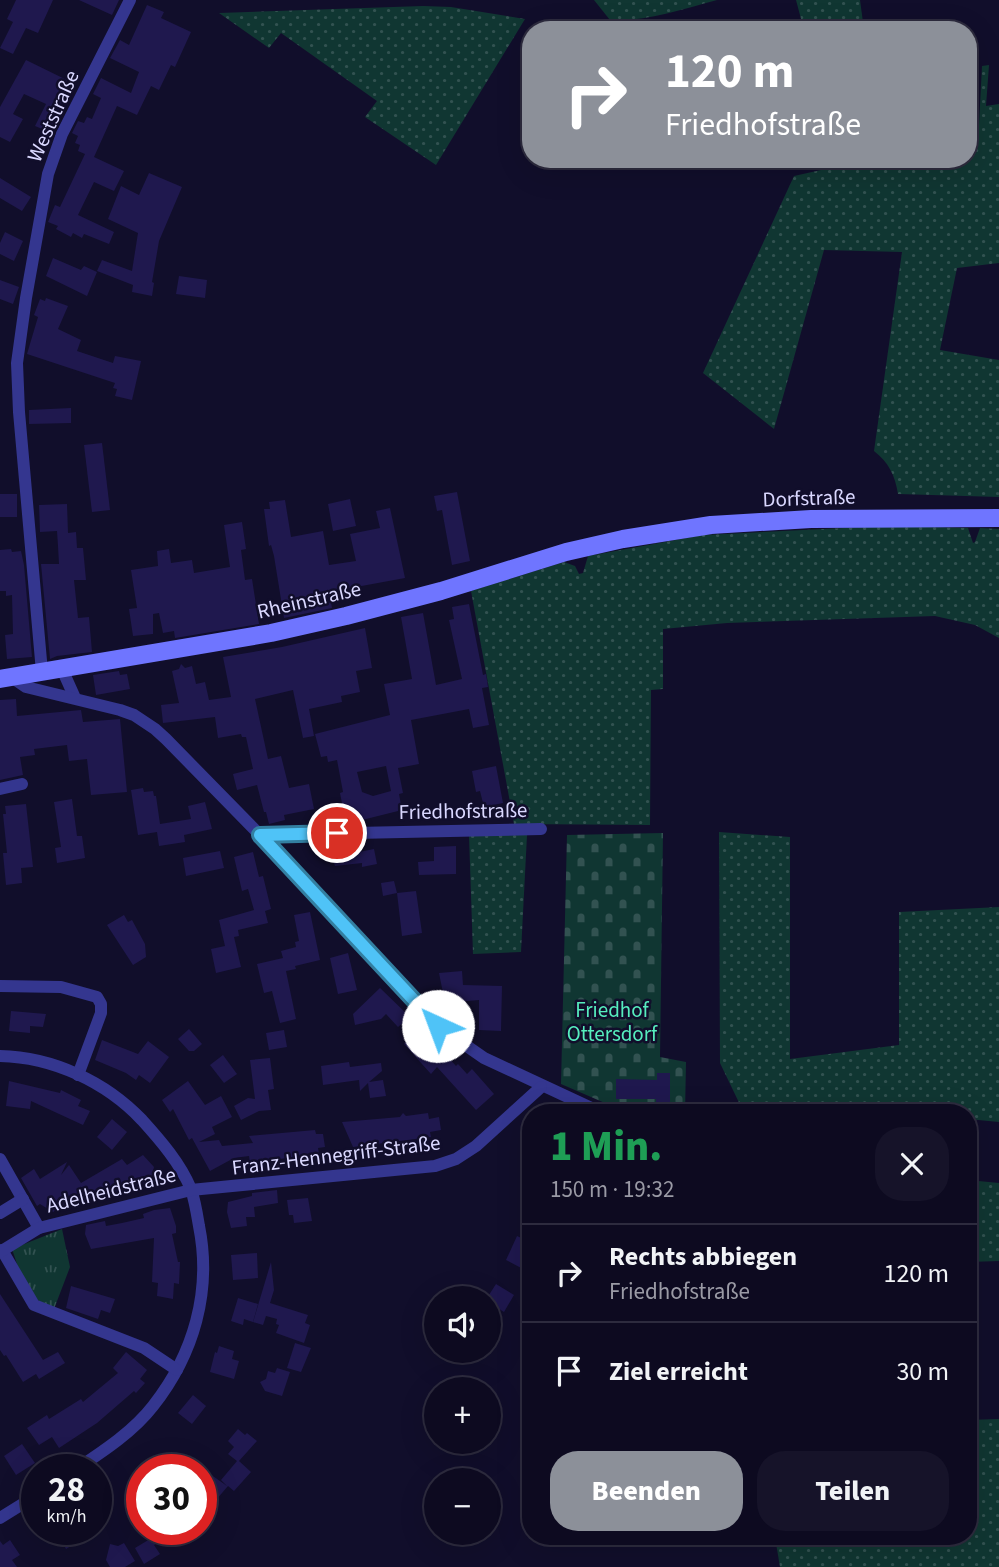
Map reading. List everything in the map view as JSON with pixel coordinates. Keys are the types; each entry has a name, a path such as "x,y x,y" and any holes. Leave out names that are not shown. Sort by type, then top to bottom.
{"main road":[{"name":"Dorfstraße","path":"623,539 711,525 811,519 999,518"},
{"name":"Rheinstraße","path":"6,679 271,633 346,616 440,591 566,552 623,539"}],"street":[{"name":"Weststraße","path":"42,672 17,363 48,174 62,134 130,0"},
{"path":"62,669 75,698"},
{"path":"6,679 26,687 127,713 155,729 260,835 438,1026 484,1058 581,1104"},
{"path":"0,789 22,784"},
{"name":"Friedhofstraße","path":"260,835 541,829"},
{"path":"0,986 53,987 97,997 101,1004 101,1013 78,1075"},
{"path":"0,1056 34,1059 103,1086 126,1103 162,1142 191,1190 205,1258 195,1327 177,1370 146,1414 98,1454"},
{"name":"Franz-Hennegriff-Straße","path":"191,1190 435,1166 456,1159 475,1146 541,1087"},
{"name":"Adelheidstraße","path":"0,1159 39,1228"},
{"name":"Adelheidstraße","path":"177,1370 144,1348 34,1306 1,1251 39,1228 191,1190"},
{"name":"Adelheidstraße","path":"0,1213 23,1199"},
{"path":"0,1518 21,1504"}],"green space":[{"path":"594,0 717,0 664,14 610,20"},
{"path":"796,0 860,0 863,21 802,21"},
{"path":"423,6 451,7 525,19 436,165 365,117 377,101 281,33 269,48 219,13"},
{"path":"989,65 986,106 999,104 999,263 957,268 940,350 999,360 999,497 898,494 890,470 874,451 902,252 824,250 774,429 703,373 794,176 830,168 977,168 982,66"},
{"path":"885,526 968,528 973,543 980,528 999,529 999,638 975,625 935,616 727,623 663,629 663,689 651,690 650,825 514,824 471,591 564,562 575,566 579,574 583,573 588,556 703,535"},
{"path":"719,832 790,837 790,1059 899,1045 899,912 999,907 999,1122 977,1120 977,1104 740,1104 720,1063"},
{"name":"Friedhof Ottersdorf","path":"663,833 660,1057 686,1062 685,1104 607,1104 561,1084 567,835"},
{"path":"469,835 527,835 521,952 473,954"},
{"path":"977,1181 999,1183 999,1261 977,1262"},
{"path":"62,1229 70,1267 54,1309 35,1298 25,1285 12,1249"},
{"path":"999,1419 999,1567 780,1567 776,1545 977,1545 977,1420"}],"building":[{"path":"16,0 53,0 38,33 26,28 13,54 0,48 13,22 7,19"},
{"path":"79,0 119,0 112,15"},
{"path":"147,5 164,12 161,18 191,32 175,67 171,65 159,90 151,86 137,115 117,106 94,157 124,171 114,191 94,182 78,215 114,232 109,244 84,234 82,238 73,233 71,237 56,229 58,226 48,222 55,205 60,207 85,154 78,151 80,145 75,143 78,136 72,133 78,121 84,123 87,117 92,119 101,98 93,94 101,78 131,93 139,72 110,58 120,40 129,45"},
{"path":"26,60 75,84 52,133 35,126 46,104 24,94 13,114 23,119 10,142 0,137 0,107"},
{"path":"149,173 182,187 159,241 152,296 132,292 133,285 97,271 102,260 132,271 138,233 108,219 121,186 139,195"},
{"path":"0,178 31,197 22,211 0,198"},
{"path":"5,232 23,241 14,261 0,254 0,243"},
{"path":"53,258 81,270 84,266 97,272 87,296 46,276"},
{"path":"179,276 207,280 205,298 176,294"},
{"path":"0,280 19,287 13,304 0,299"},
{"path":"46,298 68,306 58,329 81,340 77,351 113,363 115,356 141,361 132,400 115,396 115,383 27,354 38,317 34,315 40,299 45,301"},
{"path":"71,408 71,423 29,424 29,410"},
{"path":"102,443 110,510 92,512 84,445"},
{"path":"457,492 470,561 452,565 442,510 437,511 434,496"},
{"path":"0,494 17,494 17,517 0,517"},
{"path":"350,499 356,526 333,531 328,504"},
{"path":"285,500 291,537 323,531 329,565 356,561 350,534 380,528 376,511 390,508 405,578 329,592 332,608 284,618 264,509 270,509 269,502"},
{"path":"67,504 68,533 76,532 77,548 83,548 86,580 74,580 78,618 89,617 92,652 50,659 41,564 59,564 57,531 40,532 39,505"},
{"path":"242,522 246,549 241,550 245,580 252,579 259,624 175,638 174,631 163,633 159,613 153,614 153,634 133,636 129,609 137,608 131,570 158,566 157,551 169,549 171,563 192,560 194,573 230,567 224,525"},
{"path":"11,549 12,552 21,551 24,565 32,657 7,659 5,635 13,634 12,595 6,596 6,591 0,591 0,550"},
{"path":"469,604 483,675 486,674 488,687 482,688 489,725 473,728 469,709 411,720 419,764 398,768 403,793 399,794 402,810 346,824 337,760 328,762 327,756 321,757 315,734 390,715 384,684 412,679 401,617 423,613 436,685 462,679 449,620 454,619 452,607","holes":["386,766 391,791 373,796 362,792 357,772"]},
{"path":"365,628 372,668 356,671 360,692 341,696 342,702 309,709 314,736 303,738 293,690 255,699 268,759 281,756 289,788 309,784 314,809 284,815 285,820 269,824 257,785 237,790 233,774 253,769 246,737 241,734 218,738 215,717 163,723 161,705 179,703 172,671 179,669 181,664 185,668 192,666 196,684 205,682 209,700 231,697 223,657"},
{"path":"119,671 120,675 127,674 130,689 96,695 93,675"},
{"path":"16,699 17,716 81,710 83,722 120,719 127,792 91,795 87,759 69,761 67,745 34,749 35,755 20,757 23,775 0,780 0,700"},
{"path":"496,766 503,803 484,807 480,791 476,792 472,771"},
{"path":"143,788 144,792 153,791 156,796 160,824 191,819 188,806 205,802 212,829 184,835 185,842 159,846 157,832 138,835 131,790"},
{"path":"72,799 77,836 82,836 85,858 57,863 55,848 61,847 54,802"},
{"path":"26,804 33,867 21,868 22,883 6,885 3,853 7,853 3,814 6,814 5,806"},
{"path":"357,842 359,852 374,849 377,864 362,867 362,863 335,866 329,861 333,856 330,844"},
{"path":"456,846 456,874 419,875 418,862 434,861 434,847"},
{"path":"220,851 224,868 186,876 183,858"},
{"path":"253,852 259,877 263,876 271,909 265,911 268,923 238,930 239,936 234,937 241,967 216,973 211,949 225,946 219,920 254,910 248,889 242,891 234,857"},
{"path":"394,881 397,893 383,896 381,883"},
{"path":"416,891 422,933 402,936 397,893"},
{"path":"310,912 320,960 286,971 296,1019 280,1023 272,991 264,993 257,964 283,958 281,951 296,947 295,942 299,941 294,915"},
{"path":"124,915 128,922 132,920 145,944 146,957 133,965 107,925"},
{"path":"348,953 357,990 338,994 330,958"},
{"path":"462,971 463,985 502,986 501,1031 479,1030 479,1000 445,1003 439,973"},
{"path":"380,988 410,1017 398,1027 386,1014 381,1019 355,1025 353,1014"},
{"path":"11,1011 46,1014 43,1027 30,1026 30,1033 9,1031"},
{"path":"189,1029 202,1044 194,1051 189,1051 178,1039"},
{"path":"284,1030 287,1047 269,1050 266,1033"},
{"path":"415,1032 420,1037 425,1032 456,1066 458,1064 467,1074 472,1069 494,1094 476,1110 437,1067 431,1074 404,1044"},
{"path":"102,1040 138,1054 148,1041 169,1057 150,1083 139,1075 136,1080 95,1060"},
{"path":"223,1055 237,1074 224,1083 210,1065"},
{"path":"270,1058 274,1089 268,1090 271,1110 259,1111 241,1120 234,1106 248,1098 255,1099 250,1060"},
{"path":"349,1062 350,1067 381,1063 382,1071 369,1082 383,1080 386,1096 370,1098 368,1083 360,1091 359,1080 323,1085 321,1066"},
{"path":"657,1073 670,1073 670,1104 656,1104 656,1099 616,1099 616,1079 657,1080"},
{"path":"9,1081 60,1093 61,1090 81,1100 78,1106 90,1111 83,1125 31,1101 30,1109 6,1106"},
{"path":"188,1081 205,1105 221,1096 232,1117 212,1127 215,1134 199,1142 219,1140 222,1146 253,1143 249,1136 315,1130 316,1134 323,1134 325,1147 318,1148 319,1154 250,1163 249,1156 234,1158 210,1171 192,1138 189,1140 173,1109 170,1112 162,1100"},
{"path":"403,1113 406,1116 428,1113 429,1119 439,1117 441,1130 430,1132 431,1137 353,1147 342,1122 400,1117"},
{"path":"112,1119 127,1132 112,1150 97,1137"},
{"path":"143,1155 154,1167 157,1178 125,1193 106,1190 85,1197 83,1193 53,1212 40,1204 37,1206 21,1178 34,1169 40,1179 67,1162 61,1175 69,1165 81,1183 122,1159 127,1165"},
{"path":"277,1190 278,1203 254,1207 255,1217 246,1217 247,1226 231,1228 227,1212 228,1202 252,1196 252,1193"},
{"path":"308,1198 312,1221 294,1223 293,1215 289,1215 287,1200"},
{"path":"170,1208 176,1226 176,1233 172,1234 180,1262 179,1284 174,1283 173,1299 157,1296 158,1283 152,1282 154,1238 91,1249 85,1234 86,1225 105,1221 106,1226 122,1223 144,1218 143,1214 154,1210"},
{"path":"517,1236 522,1238 522,1268 506,1260"},
{"path":"257,1253 258,1278 233,1280 231,1255"},
{"path":"271,1262 274,1290 270,1303 308,1315 305,1323 310,1325 304,1343 276,1333 279,1325 276,1324 277,1319 266,1316 263,1325 253,1322"},
{"path":"71,1286 115,1299 110,1313 101,1310 98,1319 66,1308"},
{"path":"501,1287 514,1295 504,1312 501,1310"},
{"path":"0,1294 43,1360 58,1352 65,1363 39,1379 36,1374 23,1382 0,1350"},
{"path":"238,1298 258,1304 253,1322 244,1319 243,1325 231,1321"},
{"path":"295,1343 311,1348 301,1372 287,1368"},
{"path":"219,1346 234,1351 232,1359 239,1361 234,1379 210,1372"},
{"path":"126,1352 147,1370 140,1379 145,1383 136,1393 134,1391 97,1423 59,1448 52,1437 39,1445 27,1428 47,1415 49,1419 81,1399 83,1402 118,1373 113,1368"},
{"path":"277,1368 290,1372 282,1396 265,1391 260,1382 266,1379 268,1371 275,1373"},
{"path":"193,1395 206,1406 192,1424 178,1413"},
{"path":"238,1429 257,1441 239,1461 251,1472 234,1491 228,1486 217,1499 217,1479 227,1486 221,1480 237,1461 228,1454 234,1447 228,1441"},
{"path":"22,1444 29,1454 21,1454 21,1472 16,1475 4,1456"},
{"path":"10,1540 20,1555 12,1560 17,1567 0,1567 0,1541 3,1545"},
{"path":"124,1543 135,1561 125,1567 110,1567 106,1560 110,1545 118,1546"},
{"path":"140,1545 154,1545 160,1554 144,1564 135,1548"}],"route":[{"path":"337,833 260,835 438,1026"}]}
